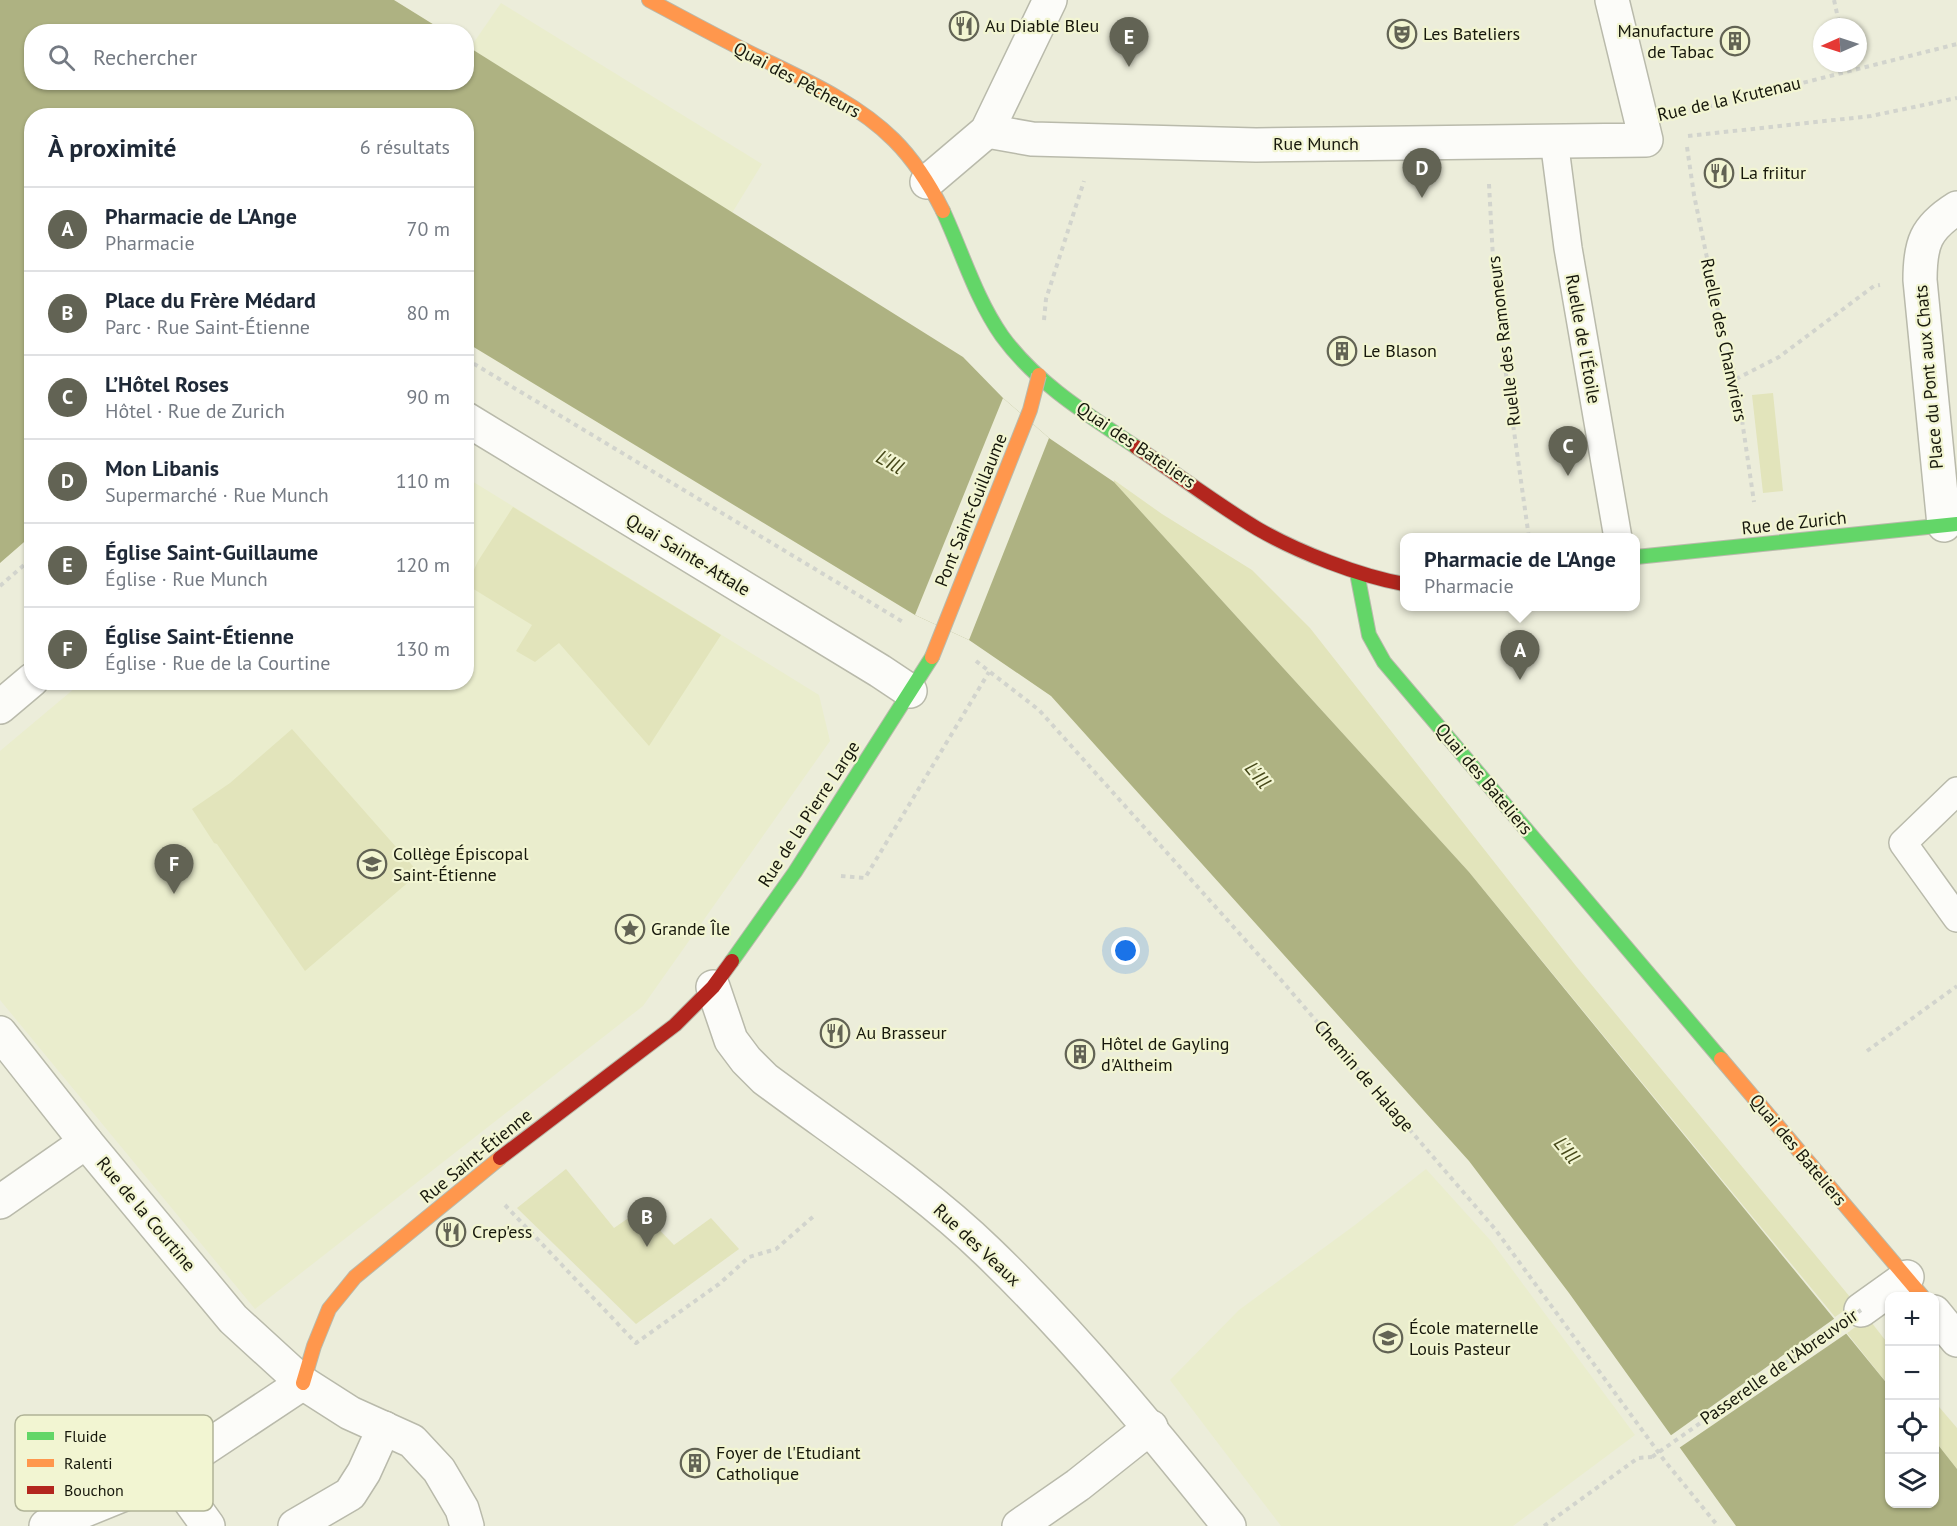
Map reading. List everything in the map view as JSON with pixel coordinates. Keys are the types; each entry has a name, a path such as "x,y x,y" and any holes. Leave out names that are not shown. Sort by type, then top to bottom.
{"street":[{"name":"Quai des Pêcheurs","path":"649,0 847,104 870,119 894,140 927,182 954,231 985,306 1003,336"},
{"path":"927,182 987,131 1050,0"},
{"path":"1612,0 1644,129"},
{"name":"Rue Munch","path":"987,131 1032,139 1256,144 1486,143 1554,140 1644,129"},
{"name":"Place du Pont aux Chats","path":"1950,524 1920,280 1920,253 1929,232 1944,216 1957,208"},
{"name":"Quai des Bateliers","path":"1003,336 1030,369 1093,417 1269,534 1357,573 1370,636 1384,662 1914,1287"},
{"name":"Pont Saint-Guillaume","path":"932,657 1030,410 1039,375"},
{"name":"Quai Sainte-Attale","path":"474,424 880,670 910,691"},
{"name":"Rue de Zurich","path":"1640,556 1950,524"},
{"path":"1357,573 1400,583"},
{"name":"Rue de la Pierre Large","path":"713,987 795,872 885,727 932,657"},
{"path":"0,707 24,687"},
{"name":"Rue Saint-Étienne","path":"303,1383 314,1346 329,1309 355,1277 478,1176 675,1025 713,987"},
{"name":"Rue des Veaux","path":"713,987 731,1040 746,1060 765,1079 929,1200 988,1252 1111,1381 1229,1526"},
{"name":"Rue de la Courtine","path":"0,1033 86,1142 233,1319 303,1383 350,1413 412,1441 438,1470 462,1509 467,1526"},
{"path":"0,1202 86,1142"},
{"name":"Passerelle de l'Abreuvoir","path":"1861,1310 1914,1287"},
{"path":"1939,1317 1957,1340"},
{"path":"213,1443 303,1383"},
{"path":"1019,1526 1078,1485 1150,1427"},
{"path":"295,1526 350,1494 364,1472 384,1428"},
{"path":"46,1526 83,1511"},
{"path":"197,1511 208,1526"}],"lane":[{"name":"Ruelle de l'Étoile","path":"1554,140 1568,248 1616,533"},
{"path":"1957,790 1903,843 1957,918"}],"path":[{"path":"1834,0 1838,18"},
{"name":"Rue de la Krutenau","path":"1867,67 1957,44"},
{"name":"Rue de la Krutenau","path":"1644,129 1707,107 1846,72"},
{"name":"Ruelle des Chanvriers","path":"1761,544 1736,379 1720,321 1694,195 1686,136 1871,116 1957,98"},
{"path":"1039,375 1046,300 1092,155 1106,141"},
{"name":"Ruelle des Ramoneurs","path":"1486,143 1495,296 1528,533"},
{"path":"1736,379 1779,357 1874,286 1920,280"},
{"path":"474,363 903,623"},
{"path":"0,586 24,565"},
{"name":"Chemin de Halage","path":"974,659 1039,710 1282,981 1488,1221 1664,1460 1718,1526"},
{"path":"795,872 865,878 989,672"},
{"path":"1867,1051 1957,986"},
{"path":"478,1176 636,1343 719,1284 748,1257 776,1249 815,1215"},
{"name":"Passerelle de l'Abreuvoir","path":"1544,1526 1638,1458 1652,1457 1861,1310"}],"shaded area":[{"path":"501,3 762,164 732,213 474,51 474,42"},
{"path":"1773,393 1783,491 1763,493 1752,395"},
{"path":"1114,480 1162,514 1252,570 1310,628 1576,966 1855,1303 1835,1317 1469,872"},
{"name":"Collège Épiscopal Saint-Étienne","path":"474,482 819,695 830,741 643,1006 255,1309 0,1000 0,751 73,690 474,690"},
{"path":"513,507 721,635 649,746 559,643 535,662 516,651 532,625 474,589 474,570"},
{"path":"292,729 419,873 305,971 192,809 230,783"},
{"path":"566,1169 614,1228 640,1210 674,1245 711,1218 739,1249 636,1324 517,1208"},
{"name":"École maternelle Louis Pasteur","path":"1426,1169 1491,1241 1635,1435 1513,1526 1281,1526 1170,1380 1239,1310 1355,1225"},
{"path":"1868,1318 1885,1340 1885,1381 1847,1333"},
{"path":"1939,1407 1957,1428 1957,1469 1939,1446"}],"water":[{"name":"L'Ill","path":"0,0 394,0 433,24 24,24 24,90 474,90 474,50 963,357 1003,398 1049,438 1114,482 1469,872 1885,1381 1885,1508 1939,1508 1939,1446 1957,1469 1957,1526 1736,1526 1569,1293 1469,1161 1051,696 969,640 915,615 474,347 474,108 24,108 24,542 0,563"}],"pier":[{"path":"1003,398 1049,438 969,640 915,615"},
{"path":"1838,1316 1850,1331 1679,1448 1670,1436"}],"traffic: fast":[{"path":"943,211 984,307 1002,336 1031,369 1047,383 1136,447"},
{"path":"1640,557 1957,524"},
{"path":"1357,573 1369,635 1384,662 1721,1059"},
{"path":"732,961 795,872 932,657"}],"traffic: slow":[{"path":"649,0 812,84 864,115 894,140 915,164 943,211"},
{"path":"932,657 1030,410 1039,375"},
{"path":"1721,1059 1919,1292"},
{"path":"303,1383 314,1346 329,1309 355,1277 500,1158"}],"traffic: jam":[{"path":"1136,447 1274,538 1349,569 1400,583"},
{"path":"500,1158 675,1025 713,987 732,961"}],"place":[{"name":"Au Diable Bleu","path":"964,26"},
{"name":"Les Bateliers","path":"1402,34"},
{"name":"Manufacture de Tabac","path":"1735,41"},
{"name":"Église Saint-Guillaume","path":"1129,67"},
{"name":"La friitur","path":"1719,173"},
{"name":"Mon Libanis","path":"1422,198"},
{"name":"Le Blason","path":"1342,351"},
{"name":"L’Hôtel Roses","path":"1568,476"},
{"name":"Pharmacie de L'Ange","path":"1520,680"},
{"name":"Collège Épiscopal Saint-Étienne","path":"372,864"},
{"name":"Église Saint-Étienne","path":"174,894"},
{"name":"Grande Île","path":"630,929"},
{"name":"Au Brasseur","path":"835,1033"},
{"name":"Hôtel de Gayling d'Altheim","path":"1080,1054"},
{"name":"Crep'ess","path":"451,1232"},
{"name":"Place du Frère Médard","path":"647,1247"},
{"name":"École maternelle Louis Pasteur","path":"1388,1338"},
{"name":"Foyer de l'Etudiant Catholique","path":"695,1463"}]}
